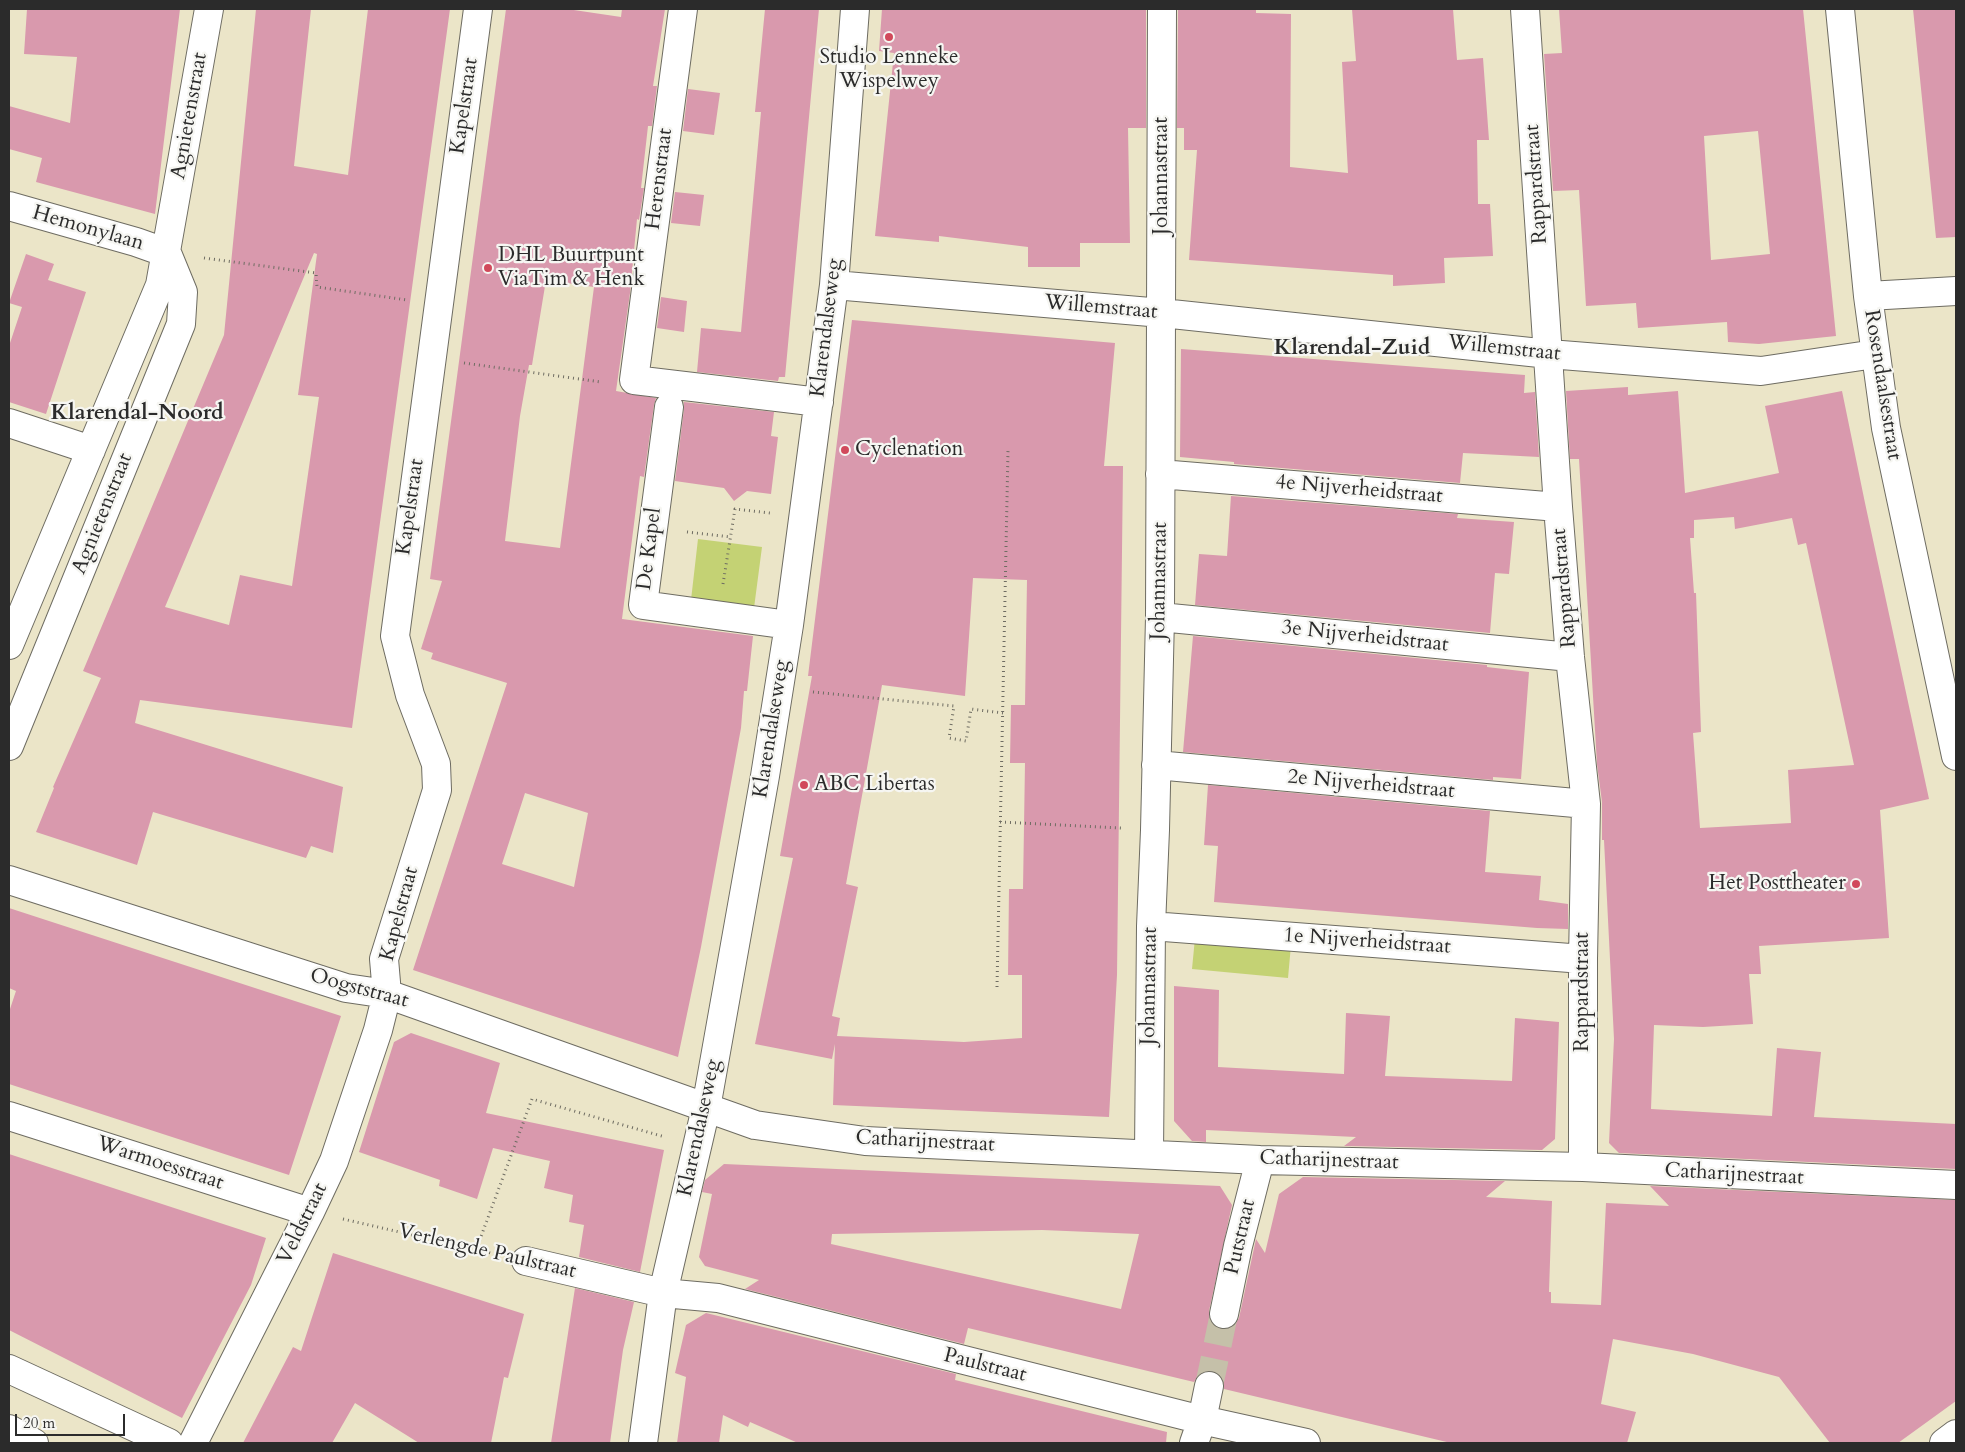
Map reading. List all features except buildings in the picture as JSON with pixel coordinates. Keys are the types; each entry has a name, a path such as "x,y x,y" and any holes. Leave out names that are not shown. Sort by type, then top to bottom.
{"street":[{"name":"Agnietenstraat","path":"9,646 160,285 209,9"},
{"name":"Kapelstraat","path":"387,994 384,958 437,790 436,764 410,695 394,636 440,305 459,143 478,9"},
{"name":"Herenstraat","path":"634,380 682,9"},
{"name":"Klarendalseweg","path":"643,1443 663,1293 706,1108 780,688 834,285 856,9"},
{"name":"Johannastraat","path":"1149,1154 1151,926 1160,617 1162,9"},
{"name":"Rappardstraat","path":"1525,9 1558,507 1570,657 1586,804 1583,959 1583,1168"},
{"name":"Rosendaalsestraat","path":"1840,9 1868,296 1886,428 1956,756"},
{"name":"Hemonylaan","path":"9,206 136,242 167,253"},
{"name":"Agnietenstraat","path":"9,746 181,324 183,292 167,253"},
{"name":"Willemstraat","path":"834,285 1162,313 1549,354 1761,371 1875,354"},
{"path":"1868,296 1956,292"},
{"path":"634,380 818,402"},
{"name":"De Kapel","path":"669,407 643,604 789,625"},
{"name":"Agnietenstraat","path":"9,423 91,450"},
{"name":"4e Nijverheidstraat","path":"1160,474 1558,507"},
{"name":"3e Nijverheidstraat","path":"1160,617 1570,657"},
{"name":"2e Nijverheidstraat","path":"1156,765 1586,804"},
{"name":"Oogststraat","path":"9,880 346,988 387,994 706,1108"},
{"name":"1e Nijverheidstraat","path":"1151,926 1583,959"},
{"name":"Veldstraat","path":"193,1443 334,1161 378,1030 387,994"},
{"name":"Catharijnestraat","path":"706,1108 755,1126 865,1140 1260,1160 1583,1168 1956,1185"},
{"name":"Warmoesstraat","path":"9,1116 310,1212"},
{"name":"Putstraat","path":"1224,1314 1238,1246 1260,1160"},
{"name":"Verlengde Paulstraat","path":"526,1261 663,1293"},
{"name":"Paulstraat","path":"663,1293 718,1298 1198,1432 1306,1443"},
{"path":"9,1369 169,1443"},
{"path":"1198,1432 1209,1386"},
{"path":"9,1429 34,1443"},
{"path":"1944,1443 1956,1434"}],"path":[{"path":"167,253 316,273 316,287 440,305"},
{"path":"431,359 618,384 634,380"},
{"path":"997,987 1008,451"},
{"path":"719,614 735,509 804,517"},
{"path":"693,532 731,537"},
{"path":"780,688 954,706 949,738 966,741 971,709 1003,713"},
{"path":"1000,822 1155,830"},
{"path":"476,1250 532,1099 697,1146"},
{"name":"Verlengde Paulstraat","path":"310,1212 526,1261"}],"green space":[{"path":"698,539 762,547 754,608 691,600"},
{"path":"1195,938 1291,945 1288,978 1192,969"}],"tunnel":[{"path":"1209,1386 1224,1314"}],"place":[{"name":"Studio Lenneke Wispelwey","path":"889,37"},
{"name":"DHL Buurtpunt ViaTim & Henk","path":"488,268"},
{"name":"Cyclenation","path":"845,450"},
{"name":"ABC Libertas","path":"804,785"},
{"name":"Het Posttheater","path":"1856,884"}],"district":[{"name":"Klarendal-Zuid","path":"1352,349"},
{"name":"Klarendal-Noord","path":"137,414"}]}
